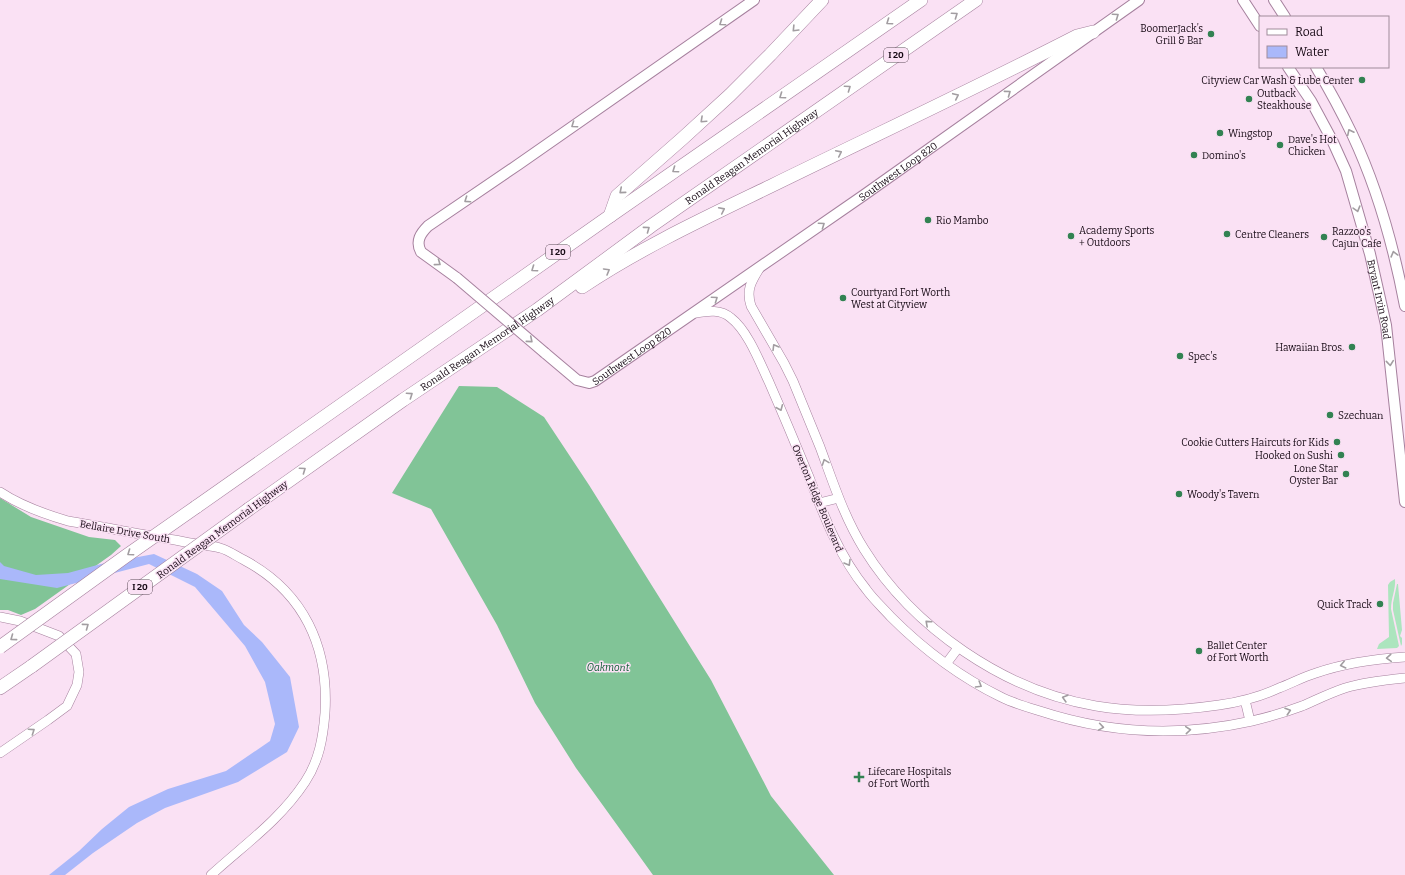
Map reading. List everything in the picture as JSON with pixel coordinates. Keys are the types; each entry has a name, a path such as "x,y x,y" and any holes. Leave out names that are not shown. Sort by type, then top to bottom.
{"highway":[{"path":"610,216 617,196 684,138 730,95 822,0"},
{"name":"Ronald Reagan Memorial Highway","path":"0,688 403,400 537,310 657,222 976,0"},
{"name":"I 20","path":"0,647 137,548 917,2"},
{"path":"537,310 557,304 597,277 687,227 930,108 983,84 1077,36 1093,32"}],"main road":[{"name":"Southwest Loop 820","path":"754,0 428,226 419,237 419,248 421,252 457,278 577,380 589,383 605,375 759,269 1139,0"},
{"path":"1274,0 1284,16"},
{"path":"1242,1 1259,25"},
{"name":"Bryant Irvin Road","path":"1289,68 1311,101 1332,140 1346,171 1370,254 1386,325 1405,502"},
{"path":"1317,68 1352,135 1365,165 1389,237 1405,306"}],"street":[{"name":"Overton Ridge Boulevard","path":"759,269 749,289 748,298 793,381 839,498 854,531 876,567 905,601 938,632 958,648 1018,682 1057,696 1095,706 1123,710 1164,710 1217,705 1245,700 1265,694 1314,673 1373,659 1405,657"},
{"name":"Overton Ridge Boulevard","path":"696,313 719,312 734,320 741,328 776,398 818,503 840,551 866,590 906,631 946,664 1002,697 1057,716 1091,725 1149,732 1174,731 1250,721 1299,707 1342,689 1359,684 1380,680 1405,678"},
{"name":"Bellaire Drive South","path":"0,492 12,500 45,515 68,521 220,548 270,576 289,594 303,613 319,651 324,673 326,700 323,736 315,765 306,782 279,815 211,875"},
{"path":"818,503 839,498"},
{"path":"0,617 20,621 59,636 76,654 79,672 77,685 67,706 0,754"},
{"path":"946,664 958,648"},
{"path":"1245,700 1250,721"}],"green space":[{"name":"Oakmont","path":"459,386 497,387 544,417 589,485 711,680 771,796 834,875 653,875 576,768 535,703 497,625 431,509 392,493"},
{"path":"0,498 31,517 89,537 115,540 121,546 111,555 35,609 21,615 8,610 0,610"},
{"path":"1395,579 1391,609 1399,646 1397,648 1377,649 1379,644 1389,637 1388,585"},
{"path":"1397,584 1402,630 1400,636 1402,638 1401,646 1393,610"}],"water":[{"path":"154,554 197,574 222,591 244,625 262,642 290,677 299,727 287,752 238,782 165,808 137,823 93,853 65,875 49,875 129,807 168,789 226,771 270,741 275,724 265,682 245,646 195,587 149,564 57,588 0,579 0,562 4,566 36,575 68,573 101,564"}],"place":[{"name":"BoomerJack’s Grill & Bar","path":"1211,34"},
{"name":"Cityview Car Wash & Lube Center","path":"1362,80"},
{"name":"Outback Steakhouse","path":"1249,99"},
{"name":"Wingstop","path":"1220,133"},
{"name":"Dave's Hot Chicken","path":"1280,145"},
{"name":"Domino's","path":"1194,155"},
{"name":"Rio Mambo","path":"928,220"},
{"name":"Centre Cleaners","path":"1227,234"},
{"name":"Academy Sports + Outdoors","path":"1071,236"},
{"name":"Razzoo’s Cajun Cafe","path":"1324,237"},
{"name":"Courtyard Fort Worth West at Cityview","path":"843,298"},
{"name":"Hawaiian Bros.","path":"1352,347"},
{"name":"Spec's","path":"1180,356"},
{"name":"Szechuan","path":"1330,415"},
{"name":"Cookie Cutters Haircuts for Kids","path":"1337,442"},
{"name":"Hooked on Sushi","path":"1341,455"},
{"name":"Lone Star Oyster Bar","path":"1346,474"},
{"name":"Woody's Tavern","path":"1179,494"},
{"name":"Quick Track","path":"1380,604"},
{"name":"Ballet Center of Fort Worth","path":"1199,651"},
{"name":"Lifecare Hospitals of Fort Worth","path":"859,777"}]}
